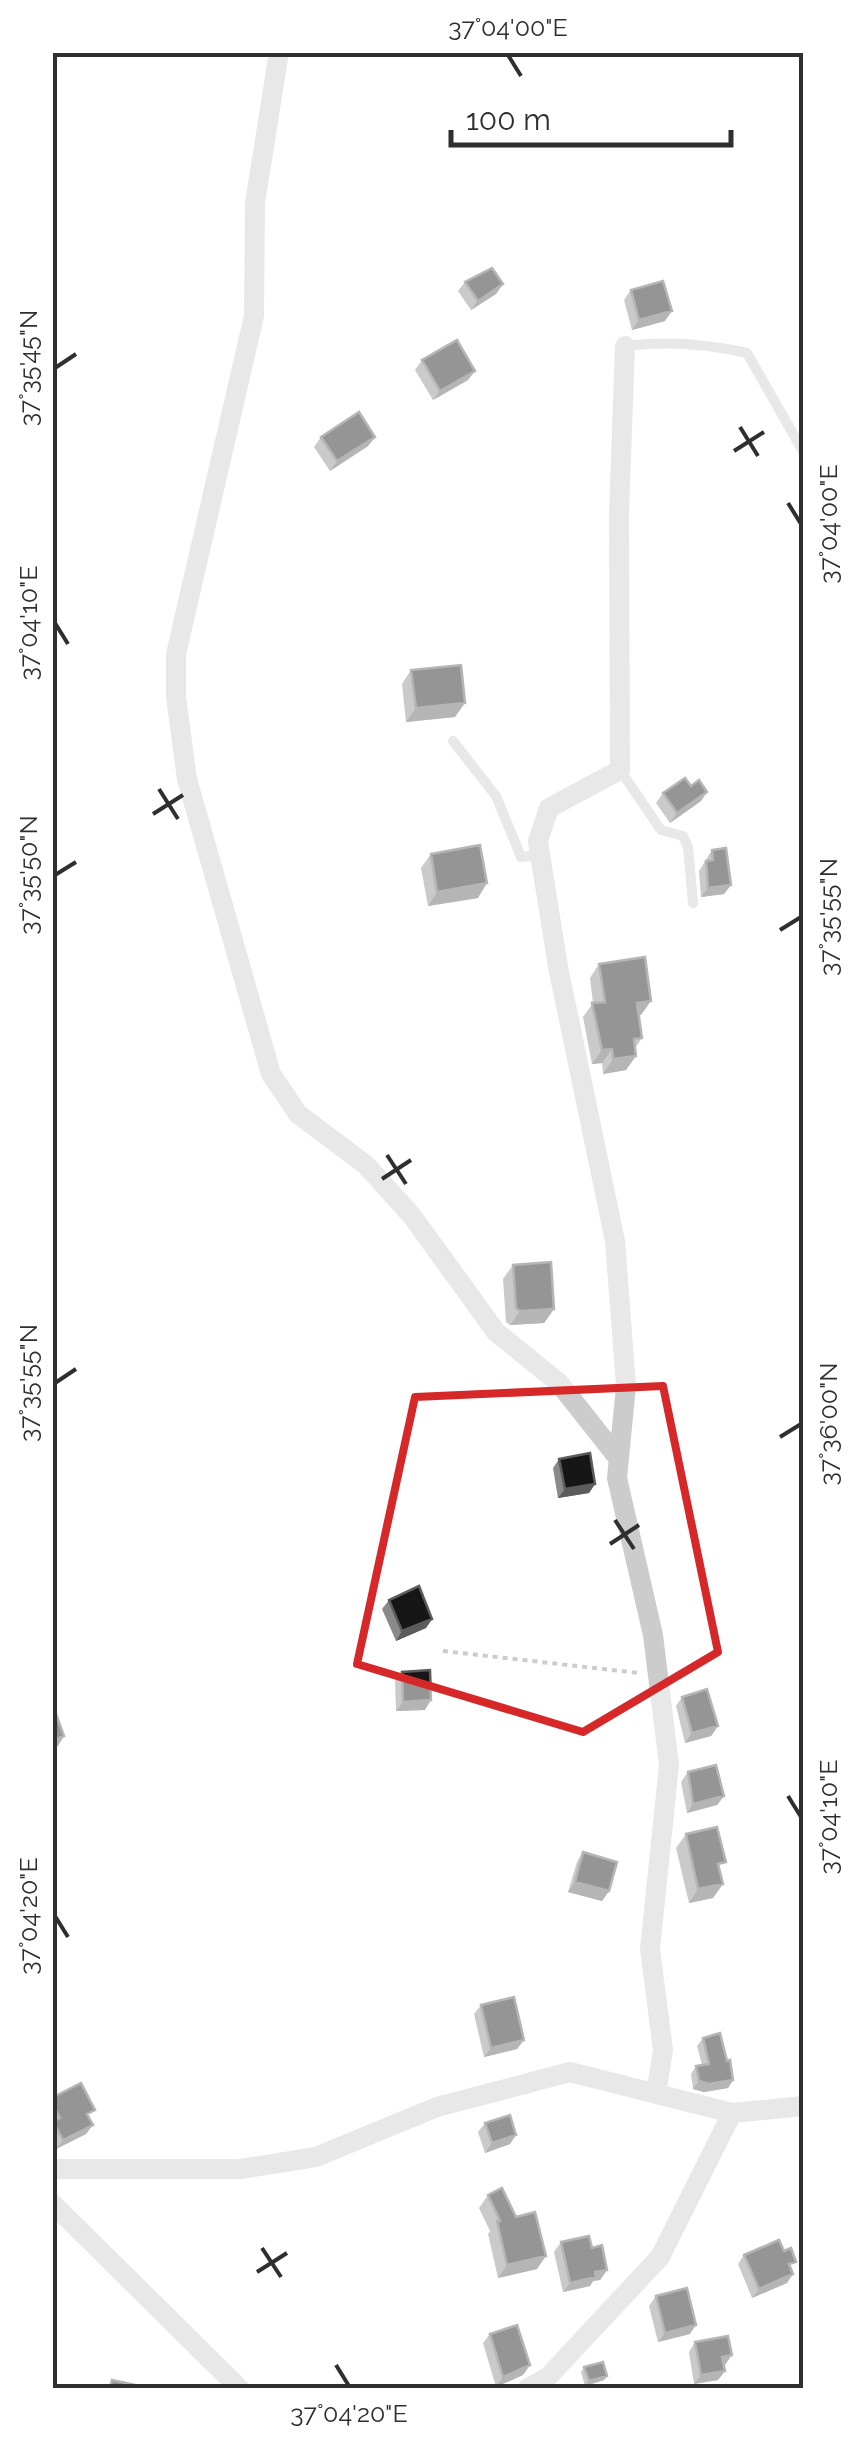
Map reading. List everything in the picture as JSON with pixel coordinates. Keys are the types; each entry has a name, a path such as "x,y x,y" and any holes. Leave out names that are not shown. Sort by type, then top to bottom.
{"street":[{"path":"280,52 255,203 254,316 176,654 176,697 187,779 270,1074 298,1114 366,1164 412,1216 496,1332 559,1383 619,1459"},
{"path":"625,346 618,513 620,770 549,808 538,841 558,967 616,1242 626,1386 617,1478 653,1635 669,1765 650,1949 663,2050 656,2094"},
{"path":"52,2169 240,2169 316,2158 437,2107 570,2072 732,2113 804,2106"},
{"path":"528,2388 548,2377 660,2256 732,2113"},
{"path":"52,2203 239,2388"}],"lane":[{"path":"625,346 713,345 747,352 804,454"},
{"path":"453,740 496,796 522,857 541,855"},
{"path":"620,770 661,830 684,836 693,903"}],"path":[{"path":"443,1651 658,1676"}],"highlighted area":[{"path":"663,1386 718,1652 583,1732 357,1664 415,1397"}],"building":[{"path":"492,268 503,284 478,301 465,282"},
{"path":"663,281 672,311 639,320 631,290"},
{"path":"457,340 475,371 440,391 422,360"},
{"path":"359,412 375,437 337,461 321,437"},
{"path":"461,665 465,703 416,708 411,670"},
{"path":"685,778 691,786 699,780 707,792 677,813 663,793"},
{"path":"480,845 487,883 437,892 431,854"},
{"path":"726,848 731,885 708,888 706,861 713,860 712,850"},
{"path":"645,957 651,1001 637,1003 642,1038 634,1039 636,1056 613,1059 612,1049 602,1050 592,1003 605,1002 599,964"},
{"path":"551,1262 554,1309 520,1311 516,1308 513,1265"},
{"path":"590,1453 595,1484 565,1489 559,1459"},
{"path":"419,1586 432,1619 402,1631 389,1600"},
{"path":"430,1670 431,1700 403,1702 402,1672"},
{"path":"707,1689 718,1726 692,1733 682,1697"},
{"path":"56,1714 64,1736 52,1741 52,1716"},
{"path":"716,1765 724,1796 693,1804 688,1772"},
{"path":"717,1827 726,1862 718,1864 723,1884 698,1889 686,1834"},
{"path":"583,1852 617,1862 609,1891 575,1882"},
{"path":"514,1997 524,2040 491,2048 481,2005"},
{"path":"720,2033 733,2080 709,2084 699,2081 696,2066 709,2064 703,2038"},
{"path":"81,2083 95,2110 87,2114 93,2125 63,2140 53,2121 60,2118 52,2098"},
{"path":"510,2115 516,2135 492,2143 485,2123"},
{"path":"502,2188 516,2217 535,2212 546,2256 507,2265 500,2221 488,2195"},
{"path":"589,2236 592,2248 602,2245 607,2270 570,2283 561,2242"},
{"path":"779,2240 784,2251 791,2248 796,2262 789,2264 793,2274 759,2289 744,2255"},
{"path":"687,2288 696,2325 665,2333 656,2296"},
{"path":"517,2325 530,2365 503,2377 490,2334"},
{"path":"728,2336 732,2355 722,2357 725,2371 701,2375 695,2342"},
{"path":"603,2362 607,2376 589,2381 584,2367"},
{"path":"112,2380 140,2386 140,2388 110,2388"}]}
